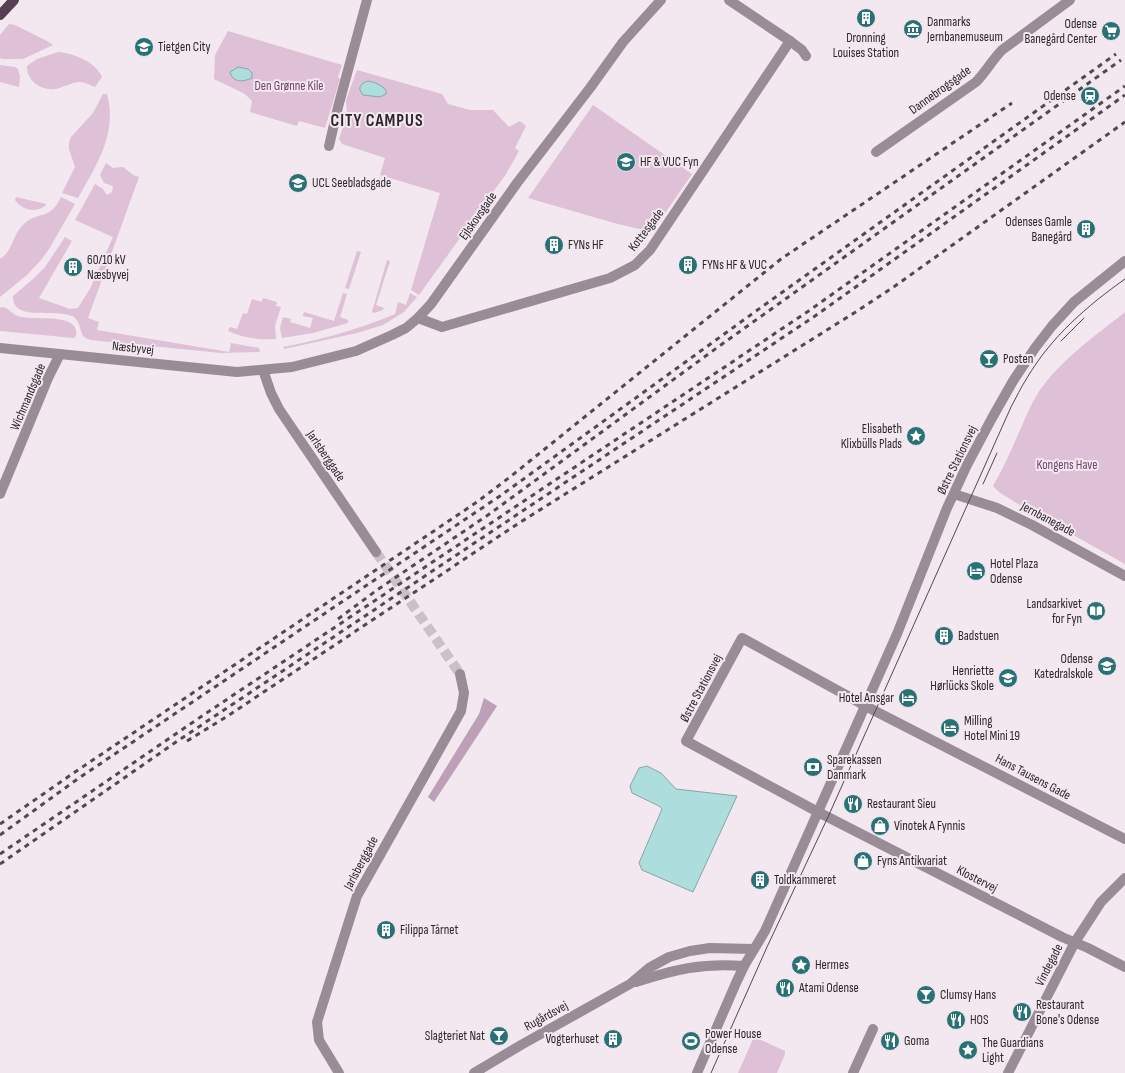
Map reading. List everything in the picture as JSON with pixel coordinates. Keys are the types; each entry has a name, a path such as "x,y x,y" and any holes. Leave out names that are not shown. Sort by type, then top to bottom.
{"main road":[{"path":"0,15 14,0"}],"street":[{"path":"329,146 367,0"},
{"name":"Ejlskovsgade","path":"263,370 292,367 356,351 406,328 418,318 431,304 517,183 590,88 623,42 662,0"},
{"path":"729,0 790,41 802,50 806,56"},
{"name":"Dannebrogsgade","path":"876,152 976,82 985,74 996,56 1002,50 1070,0"},
{"name":"Kottesgade","path":"418,318 442,327 610,278 636,265 650,250 790,41"},
{"name":"Østre Stationsvej","path":"697,1073 732,992 746,962 765,931 818,812 897,634 947,508 967,465 1013,381 1034,348 1074,302 1125,261"},
{"name":"Næsbyvej","path":"0,348 237,372 263,370"},
{"name":"Wichmandsgade","path":"0,494 48,378 60,354"},
{"name":"Jarlsberggade","path":"263,370 271,393 279,409 376,552"},
{"name":"Jernbanegade","path":"954,494 997,508 1032,525 1125,576"},
{"name":"Østre Stationsvej","path":"818,812 686,741 742,638 865,705"},
{"name":"Jarlsberggade","path":"339,1073 319,1040 317,1022 357,896 461,711 464,693 460,674"},
{"name":"Hans Tausens Gade","path":"865,705 1125,839"},
{"name":"Klostervej","path":"818,812 1062,937 1125,967"},
{"name":"Vindegade","path":"1008,1073 1075,942 1101,902 1125,878"},
{"name":"Rugårdsvej","path":"474,1073 630,984 649,968 669,957 690,951 722,947 754,949"},
{"name":"Rugårdsvej","path":"630,984 687,968 746,962"},
{"path":"853,1073 872,1029"}],"green space":[{"path":"9,24 15,25 53,45 23,59 2,59 0,58 0,35"},
{"name":"Den Grønne Kile","path":"228,31 342,65 338,77 340,79 325,128 299,121 297,126 250,112 252,101 245,94 214,79 215,55"},
{"path":"58,52 77,56 95,67 102,77 95,87 80,82 50,89 35,84 29,76 27,66 37,59"},
{"path":"0,65 15,67 18,69 20,77 19,87 0,82"},
{"name":"Den Grønne Kile","path":"357,70 442,94 448,104 470,110 493,110 509,127 520,121 526,126 515,148 519,151 506,174 419,295 411,290 440,193 380,175 385,158 342,144 339,139 347,115 346,100"},
{"path":"103,94 107,94 110,108 110,122 103,149 92,174 78,198 62,193 75,167 69,149 71,137 93,113"},
{"path":"593,105 692,174 652,232 614,223 528,198"},
{"path":"106,163 113,168 123,167 133,175 139,177 88,318 99,322 97,330 229,352 231,343 259,348 260,352 221,353 90,340 82,335 77,320 72,316 55,313 26,312 19,309 15,304 13,296 45,267 65,237 72,241 39,298 70,309 78,308 91,287 113,237 75,220 95,184 103,189 107,195 112,192 113,186 104,183 100,175"},
{"path":"16,197 46,205 42,208 29,210 21,206 15,200"},
{"path":"61,197 75,204 49,249 27,275 0,297 0,259 8,252 16,234 22,226 27,221 52,210"},
{"path":"357,251 361,252 349,289 345,288"},
{"path":"387,260 390,261 376,305 384,308 383,310 374,313 372,312"},
{"path":"343,293 347,294 340,317 348,320 348,323 313,333 282,338 280,328 283,317 291,319 290,322 310,328 313,318 303,316 304,312 334,321"},
{"path":"410,293 417,297 404,312 383,325 357,333 284,349 283,347 340,334 395,314 398,302 406,305"},
{"path":"263,298 277,302 276,306 281,307 275,326 276,339 251,338 228,331 230,327 237,329 243,313 247,314 252,299 262,302"},
{"path":"2,307 18,316 51,318 67,321 73,325 76,330 76,335 74,338 0,331 0,308"},
{"name":"Kongens Have","path":"1125,312 1125,564 1018,504 999,492 993,486 1001,472 1031,406 1047,381 1078,349"},
{"path":"754,1037 785,1051 777,1073 738,1073"}],"shaded area":[{"path":"484,698 497,706 434,802 428,797 479,714"}],"water":[{"path":"238,67 248,69 252,73 252,78 239,81 233,78 230,72"},
{"path":"368,81 382,87 386,90 386,94 380,97 363,95 360,90 360,86"},
{"path":"647,766 661,773 676,789 737,796 693,892 642,870 639,863 662,809 659,806 632,793 630,786 639,768"}],"tunnel":[{"path":"376,552 460,674"}],"tram line":[{"path":"711,1073 767,947 828,817 1011,407 1023,385 1047,349 1084,311 1125,279"},
{"path":"1061,341 1084,318"},
{"path":"983,484 997,453"}],"railway":[{"path":"0,835 79,778 500,496 1116,54"},
{"path":"338,619 377,590 488,515 718,347 1121,60"},
{"path":"0,854 202,716 810,310 1125,86"},
{"path":"0,864 176,742 815,316 1125,95"},
{"path":"0,824 477,502 781,259 1012,103"},
{"path":"187,741 226,717 519,523 895,286 1125,122"}],"place":[{"name":"Dronning Louises Station","path":"866,18"},
{"name":"Danmarks Jernbanemuseum","path":"913,29"},
{"name":"Odense Banegård Center","path":"1111,31"},
{"name":"Tietgen City","path":"144,47"},
{"name":"Odense","path":"1090,96"},
{"name":"HF & VUC Fyn","path":"626,162"},
{"name":"UCL Seebladsgade","path":"298,183"},
{"name":"Odenses Gamle Banegård","path":"1086,229"},
{"name":"FYNs HF","path":"554,245"},
{"name":"FYNs HF & VUC","path":"688,265"},
{"name":"60/10 kV Næsbyvej","path":"73,267"},
{"name":"Posten","path":"989,359"},
{"name":"Elisabeth Klixbülls Plads","path":"916,436"},
{"name":"Hotel Plaza Odense","path":"976,571"},
{"name":"Landsarkivet for Fyn","path":"1096,611"},
{"name":"Badstuen","path":"944,636"},
{"name":"Odense Katedralskole","path":"1107,666"},
{"name":"Henriette Hørlücks Skole","path":"1008,678"},
{"name":"Hotel Ansgar","path":"908,698"},
{"name":"Milling Hotel Mini 19","path":"950,728"},
{"name":"Sparekassen Danmark","path":"813,767"},
{"name":"Restaurant Sieu","path":"853,804"},
{"name":"Vinotek A Fynnis","path":"880,826"},
{"name":"Fyns Antikvariat","path":"863,861"},
{"name":"Toldkammeret","path":"760,880"},
{"name":"Filippa Tårnet","path":"386,930"},
{"name":"Hermes","path":"801,965"},
{"name":"Atami Odense","path":"785,988"},
{"name":"Clumsy Hans","path":"926,995"},
{"name":"Restaurant Bone's Odense","path":"1022,1012"},
{"name":"HOS","path":"956,1020"},
{"name":"Slagteriet Nat","path":"499,1036"},
{"name":"Vogterhuset","path":"613,1039"},
{"name":"Power House Odense","path":"691,1041"},
{"name":"Goma","path":"890,1041"},
{"name":"The Guardians Light","path":"968,1050"}],"district":[{"name":"CITY CAMPUS","path":"377,121"}]}
